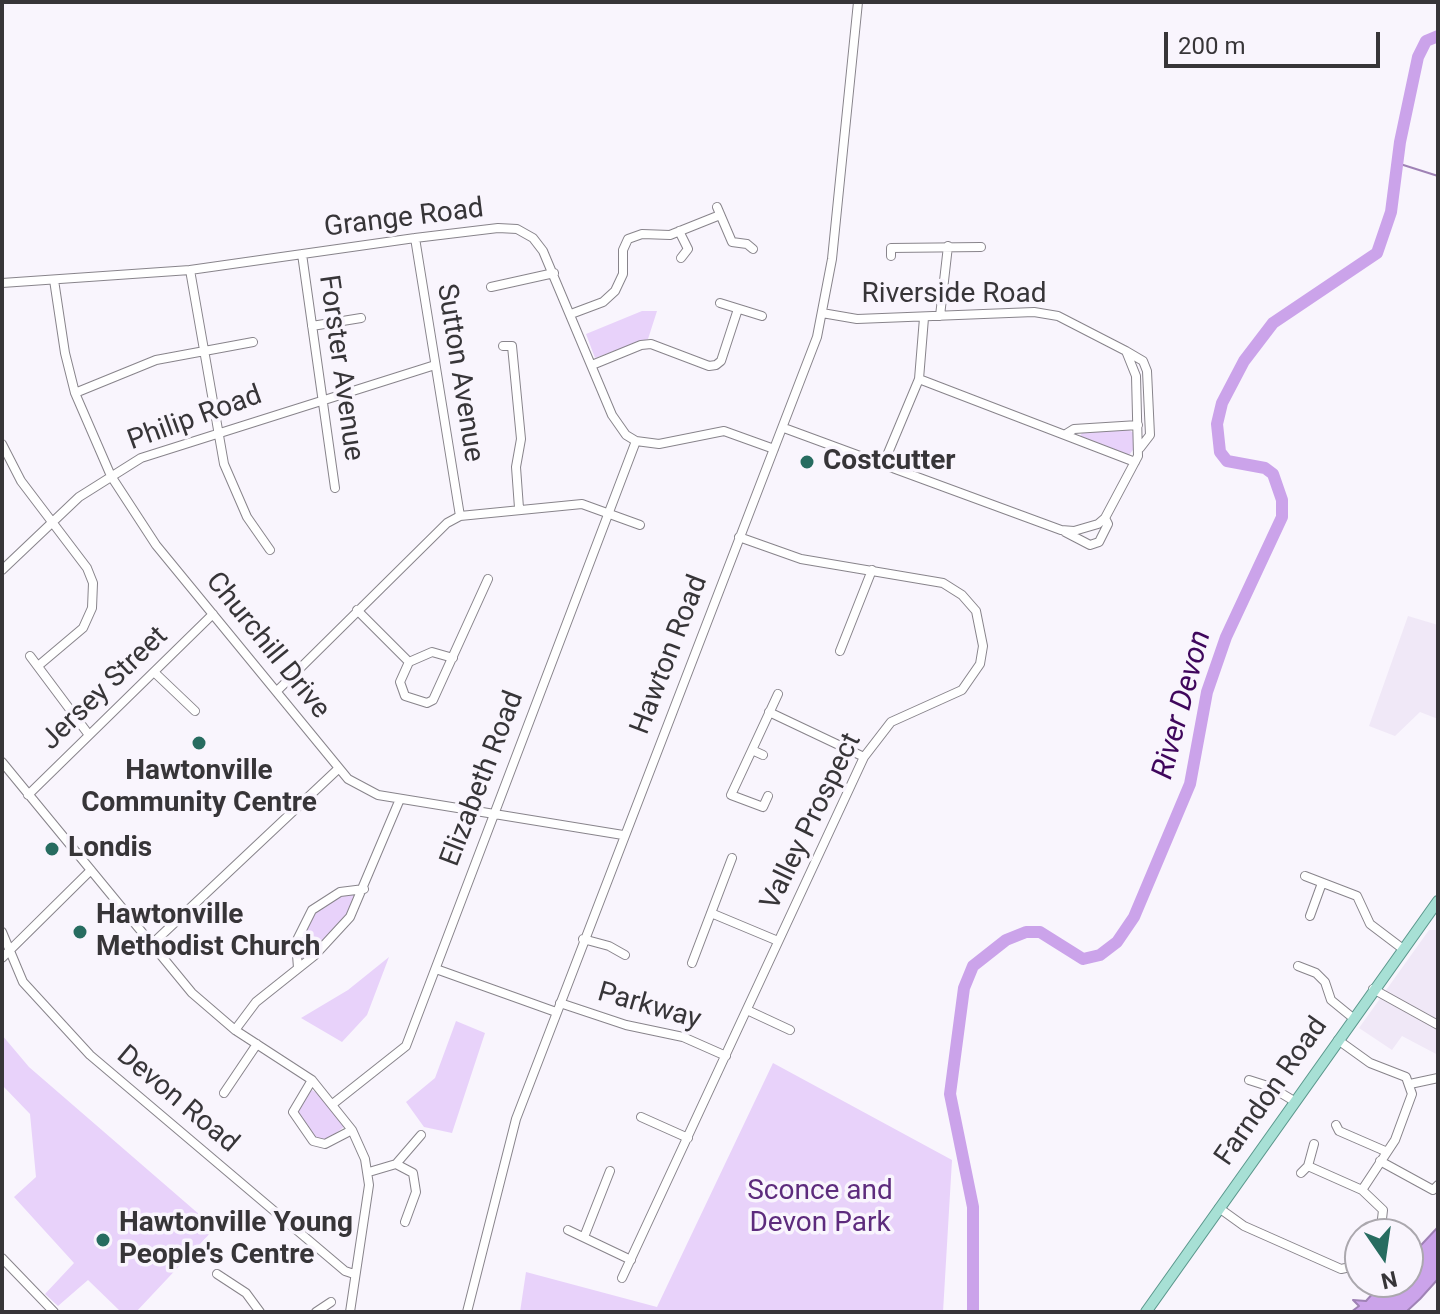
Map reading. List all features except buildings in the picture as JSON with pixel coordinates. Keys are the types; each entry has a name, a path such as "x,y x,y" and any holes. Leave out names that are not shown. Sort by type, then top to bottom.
{"main road":[{"name":"Farndon Road","path":"1146,1312 1438,901"}],"street":[{"name":"Hawton Road","path":"467,1312 506,1150 583,939 817,337 832,259 858,2"},
{"path":"571,314 603,302 615,291 623,274 625,236 679,231 719,211 732,242 750,243"},
{"name":"Grange Road","path":"2,283 190,270 415,238 498,228 517,229 533,238 554,273 619,428 636,441"},
{"path":"679,231 690,252 681,258"},
{"name":"Sutton Avenue","path":"415,238 460,516"},
{"path":"940,316 948,246"},
{"path":"891,256 891,248 976,246 973,255"},
{"name":"Forster Avenue","path":"302,254 335,488"},
{"path":"190,270 217,432 233,486 247,517 270,550"},
{"path":"491,287 554,273"},
{"path":"931,276 943,277"},
{"name":"Churchill Drive","path":"54,280 63,342 75,393 111,476 156,545 278,690 338,769 361,789 400,799 623,835"},
{"path":"720,303 762,316"},
{"path":"592,365 641,345 651,344 709,366 716,365 721,361 738,309"},
{"name":"Riverside Road","path":"784,428 1061,530 1090,545 1099,542 1108,524 1105,518 1140,448 1150,435 1147,371 1143,361 1052,313 857,319 822,313"},
{"path":"883,465 919,379 924,318"},
{"path":"312,326 358,320"},
{"path":"651,344 655,333"},
{"path":"75,393 156,360 253,342"},
{"path":"512,346 521,439 516,467 519,508"},
{"name":"Riverside Road","path":"1126,351 1136,376 1140,448"},
{"name":"Philip Road","path":"2,570 52,520 141,458 435,365"},
{"path":"919,379 1135,462"},
{"path":"1066,434 1074,429 1138,425"},
{"path":"636,441 659,444 724,431 774,449"},
{"name":"Elizabeth Road","path":"334,1103 401,1053 436,969 636,441"},
{"path":"2,444 21,481 87,568 94,598 83,628 38,666"},
{"path":"278,690 447,523 460,516 582,504 640,525"},
{"path":"1061,530 1074,531 1098,524 1105,518"},
{"name":"Valley Prospect","path":"622,1278 864,757 891,722 962,690 980,664 983,646 976,611 962,595 943,583 801,559 739,537"},
{"path":"840,651 872,570"},
{"path":"453,658 432,652 409,662 400,682 405,696 427,703 433,700 453,658 488,579"},
{"path":"357,610 409,662"},
{"name":"Jersey Street","path":"28,795 213,614"},
{"path":"30,656 89,735"},
{"path":"154,672 195,711"},
{"path":"768,796 763,807 731,795 778,694"},
{"path":"769,712 864,757"},
{"path":"752,750 763,755"},
{"path":"2,762 192,993 235,1030 312,1080 334,1103 352,1130 369,1172 368,1203 350,1312"},
{"path":"152,944 338,769"},
{"path":"235,1030 256,1002 341,930 364,889 400,799"},
{"path":"692,963 732,858"},
{"path":"5,955 91,870"},
{"path":"1305,876 1357,896 1370,924 1403,949"},
{"path":"1310,916 1322,883"},
{"path":"298,968 296,942 312,910 340,892 364,889"},
{"path":"711,913 778,941"},
{"path":"1427,916 1438,923"},
{"name":"Devon Road","path":"2,932 5,955 23,982 90,1055 345,1271 354,1274"},
{"path":"583,939 609,946 625,955"},
{"path":"1298,966 1316,973 1325,982 1331,1000 1353,1018"},
{"path":"436,969 556,1012"},
{"path":"1373,989 1438,1025"},
{"name":"Parkway","path":"560,1003 626,1025 683,1037 726,1056"},
{"path":"747,1010 790,1030"},
{"path":"1338,1040 1370,1063 1406,1077 1412,1094 1395,1140 1362,1190"},
{"path":"224,1093 257,1044"},
{"path":"1410,1084 1438,1078"},
{"path":"312,1080 293,1112 313,1141 325,1144 352,1130"},
{"path":"1249,1080 1271,1087 1294,1101"},
{"path":"641,1117 688,1138"},
{"path":"1338,1131 1385,1151"},
{"path":"369,1172 396,1164 421,1135"},
{"path":"1301,1173 1308,1166 1314,1144"},
{"path":"1380,1161 1433,1190 1438,1185"},
{"path":"396,1164 413,1173 417,1182 405,1222"},
{"path":"1308,1166 1362,1190 1383,1214 1392,1203"},
{"path":"584,1237 610,1171"},
{"path":"1219,1208 1244,1226 1344,1268"},
{"path":"568,1230 631,1260"},
{"path":"2,1258 54,1312"},
{"path":"217,1274 246,1293 260,1312"},
{"path":"316,1312 331,1302"},
{"path":"39,1312 47,1304"}],"shaded area":[{"path":"1408,616 1438,625 1438,719 1420,712 1395,736 1369,726"},
{"path":"1429,930 1438,930 1438,1055 1402,1036 1392,1050 1359,1028"},
{"path":"1438,1227 1438,1279 1424,1295 1424,1242"},
{"path":"1369,1298 1421,1298 1406,1312 1351,1312 1359,1306 1353,1300 1366,1301"}],"green space":[{"path":"642,311 657,311 648,339 595,358 586,334"},
{"path":"1128,429 1135,434 1136,446 1129,455 1080,436 1082,433"},
{"path":"354,893 356,900 339,927 307,958 301,958 303,935 313,915 337,897"},
{"path":"389,957 367,1015 342,1042 301,1018 348,990"},
{"path":"456,1021 485,1033 452,1133 424,1127 406,1102 435,1078"},
{"path":"2,1035 29,1067 215,1228 136,1312 121,1312 88,1280 58,1306 45,1294 74,1263 14,1197 36,1177 30,1114 2,1085"},
{"name":"Sconce and Devon Park","path":"773,1063 952,1160 943,1312 520,1312 526,1272 657,1307"},
{"path":"310,1089 321,1095 345,1126 326,1141 315,1138 298,1118 297,1108"}],"waterway":[{"name":"River Devon","path":"973,1312 973,1207 950,1094 964,988 973,966 1006,940 1026,932 1040,932 1083,959 1100,955 1117,942 1134,917 1190,784 1207,692 1226,637 1282,517 1282,500 1273,474 1265,468 1227,461 1220,452 1217,424 1222,403 1244,361 1273,323 1377,253 1391,212 1400,142 1418,57 1426,41 1438,36"},
{"path":"1397,163 1438,176"}],"place":[{"name":"Costcutter","path":"807,462"},
{"name":"Hawtonville Community Centre","path":"199,743"},
{"name":"Londis","path":"52,849"},
{"name":"Hawtonville Methodist Church","path":"80,932"},
{"name":"Hawtonville Young People's Centre","path":"103,1240"}]}
